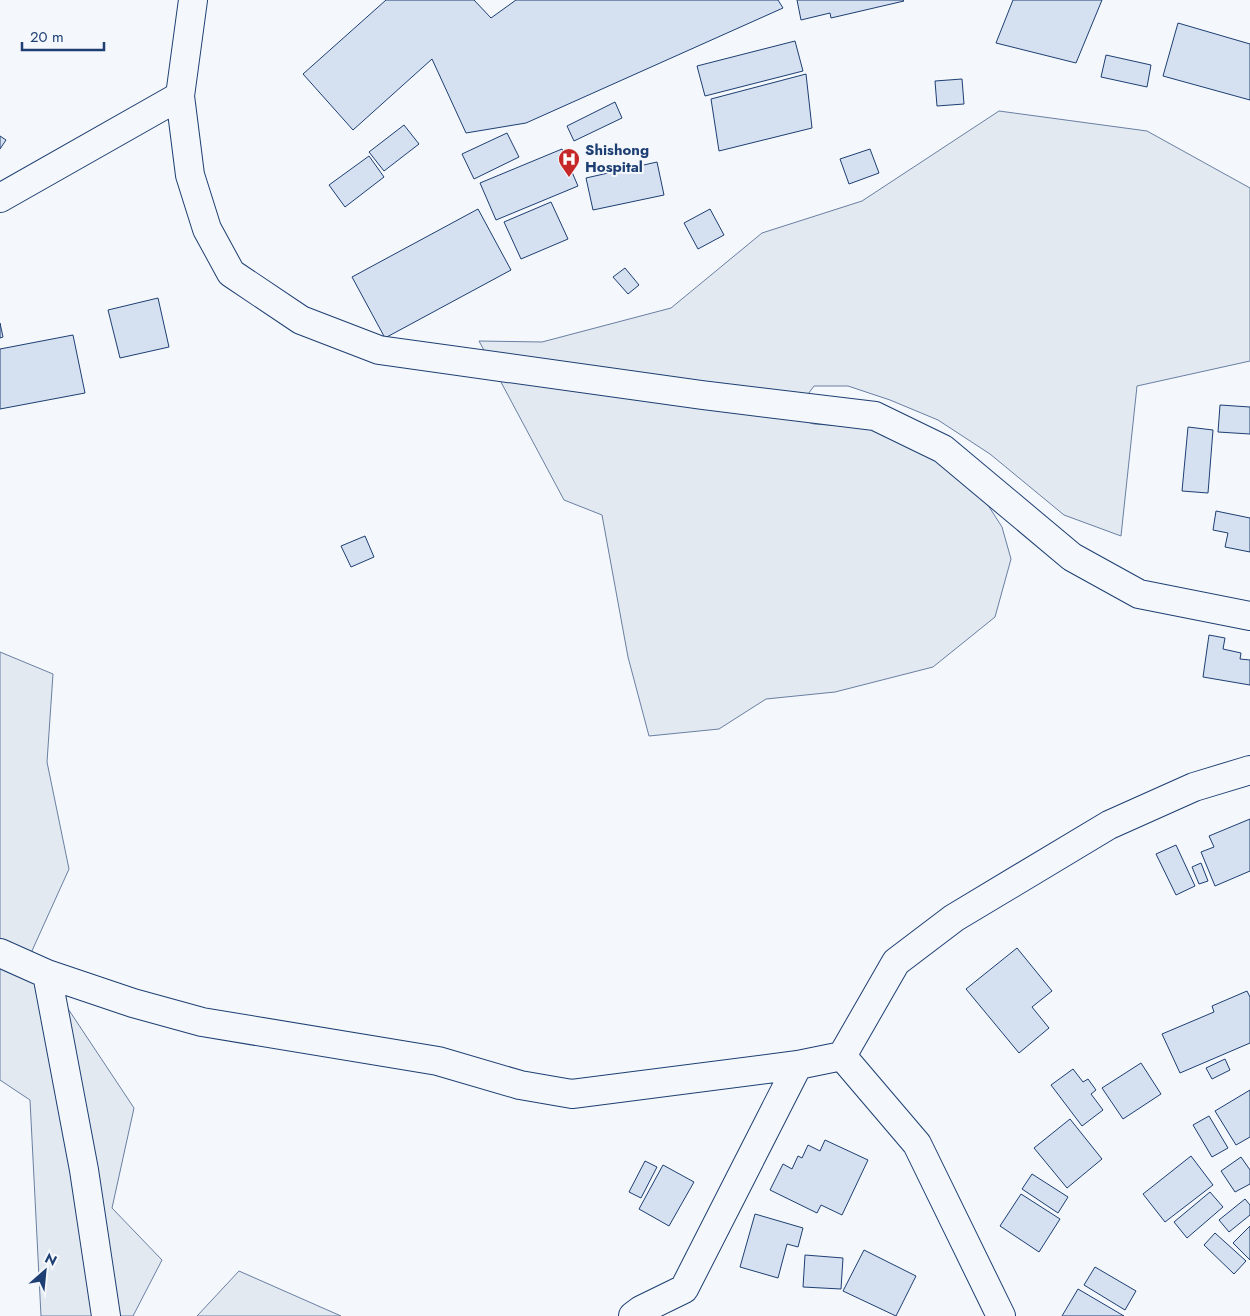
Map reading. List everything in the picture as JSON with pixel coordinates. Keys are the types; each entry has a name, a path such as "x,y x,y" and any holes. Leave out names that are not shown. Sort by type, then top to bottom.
{"street":[{"path":"193,0 180,96 190,175 207,229 231,273 301,320 379,350 875,416 943,449 1072,557 1140,594 1250,616"},
{"path":"0,198 180,96"},
{"path":"0,953 47,974 133,1003 202,1022 438,1062 520,1085 572,1094 798,1064 842,1056 896,962 954,918 1108,825 1194,787 1250,770"},
{"path":"47,974 84,1170 106,1316"},
{"path":"842,1056 917,1144 1001,1316"},
{"path":"633,1316 684,1288 798,1064"}],"shaded area":[{"path":"999,111 1147,131 1250,188 1250,361 1137,386 1121,536 1064,515 990,454 938,420 890,400 848,386 814,386 791,417 814,424 890,429 979,491 1002,527 1011,559 995,617 933,667 835,692 766,699 719,729 649,736 628,657 602,515 564,500 479,341 542,342 671,308 762,233 862,201"},
{"path":"0,652 53,674 47,762 69,869 31,953 134,1108 112,1208 162,1260 133,1316 41,1316 30,1100 0,1080"},
{"path":"239,1271 341,1316 197,1316"}],"building":[{"path":"386,0 474,0 491,18 516,0 778,0 783,8 526,123 466,133 432,59 353,130 303,74"},
{"path":"797,0 904,1 831,18 830,13 801,20"},
{"path":"1013,0 1102,0 1076,63 996,43"},
{"path":"1178,23 1250,44 1250,100 1163,76"},
{"path":"795,41 803,71 705,96 697,66"},
{"path":"1106,55 1151,65 1147,87 1101,77"},
{"path":"806,74 812,128 719,151 711,99"},
{"path":"962,79 964,104 937,106 935,81"},
{"path":"615,102 622,118 574,141 567,126"},
{"path":"404,125 419,144 384,171 369,152"},
{"path":"507,133 519,157 474,179 462,154"},
{"path":"0,136 6,140 0,149"},
{"path":"562,149 578,186 496,220 480,183"},
{"path":"870,149 879,173 849,184 840,159"},
{"path":"369,156 384,177 345,207 329,185"},
{"path":"657,162 664,195 593,210 586,178"},
{"path":"551,202 568,239 521,259 504,222"},
{"path":"478,209 511,270 385,338 352,277"},
{"path":"710,209 724,235 698,249 684,223"},
{"path":"625,268 639,285 628,294 613,277"},
{"path":"158,298 169,347 120,358 108,310"},
{"path":"0,323 3,337 0,338"},
{"path":"73,335 85,393 0,409 0,349"},
{"path":"1220,405 1250,407 1250,434 1218,432"},
{"path":"1188,427 1213,430 1208,493 1182,491"},
{"path":"1216,511 1250,518 1250,552 1225,547 1228,533 1213,530"},
{"path":"365,536 374,557 351,567 341,546"},
{"path":"1209,635 1225,638 1223,649 1241,653 1240,659 1250,660 1250,685 1203,677"},
{"path":"1250,819 1250,871 1215,886 1201,852 1214,847 1209,836"},
{"path":"1176,845 1195,886 1176,895 1156,854"},
{"path":"1201,863 1208,881 1199,884 1192,867"},
{"path":"1017,948 1052,991 1032,1007 1049,1028 1019,1053 966,989"},
{"path":"1247,991 1250,997 1250,1043 1180,1073 1162,1034 1214,1012 1212,1006"},
{"path":"1225,1059 1230,1070 1212,1079 1206,1068"},
{"path":"1141,1063 1161,1094 1123,1119 1102,1088"},
{"path":"1073,1069 1083,1082 1088,1079 1096,1090 1091,1094 1103,1110 1082,1126 1051,1085"},
{"path":"1250,1090 1250,1137 1236,1145 1215,1111"},
{"path":"1209,1116 1228,1148 1212,1157 1193,1125"},
{"path":"1070,1119 1102,1159 1067,1188 1034,1148"},
{"path":"825,1140 868,1160 842,1215 821,1205 817,1213 770,1190 783,1164 792,1169 798,1156 802,1158 808,1145 820,1151"},
{"path":"1191,1156 1213,1185 1165,1222 1143,1194"},
{"path":"1241,1157 1250,1170 1250,1184 1235,1192 1221,1171"},
{"path":"645,1161 657,1167 641,1198 629,1192"},
{"path":"663,1165 694,1182 669,1226 639,1209"},
{"path":"1032,1174 1068,1197 1058,1213 1022,1189"},
{"path":"1210,1192 1223,1207 1187,1238 1174,1222"},
{"path":"1021,1194 1060,1219 1039,1252 1000,1226"},
{"path":"1245,1199 1250,1205 1250,1215 1229,1232 1219,1220"},
{"path":"755,1214 803,1228 798,1247 787,1244 778,1278 740,1267"},
{"path":"1250,1226 1250,1260 1233,1243"},
{"path":"1215,1233 1246,1261 1234,1274 1204,1245"},
{"path":"864,1250 916,1276 896,1316 843,1291"},
{"path":"805,1255 843,1258 841,1289 803,1287"},
{"path":"1095,1267 1136,1291 1125,1310 1084,1285"},
{"path":"1078,1289 1124,1316 1062,1316"}],"place":[{"name":"Shishong Hospital","path":"569,178"}]}
